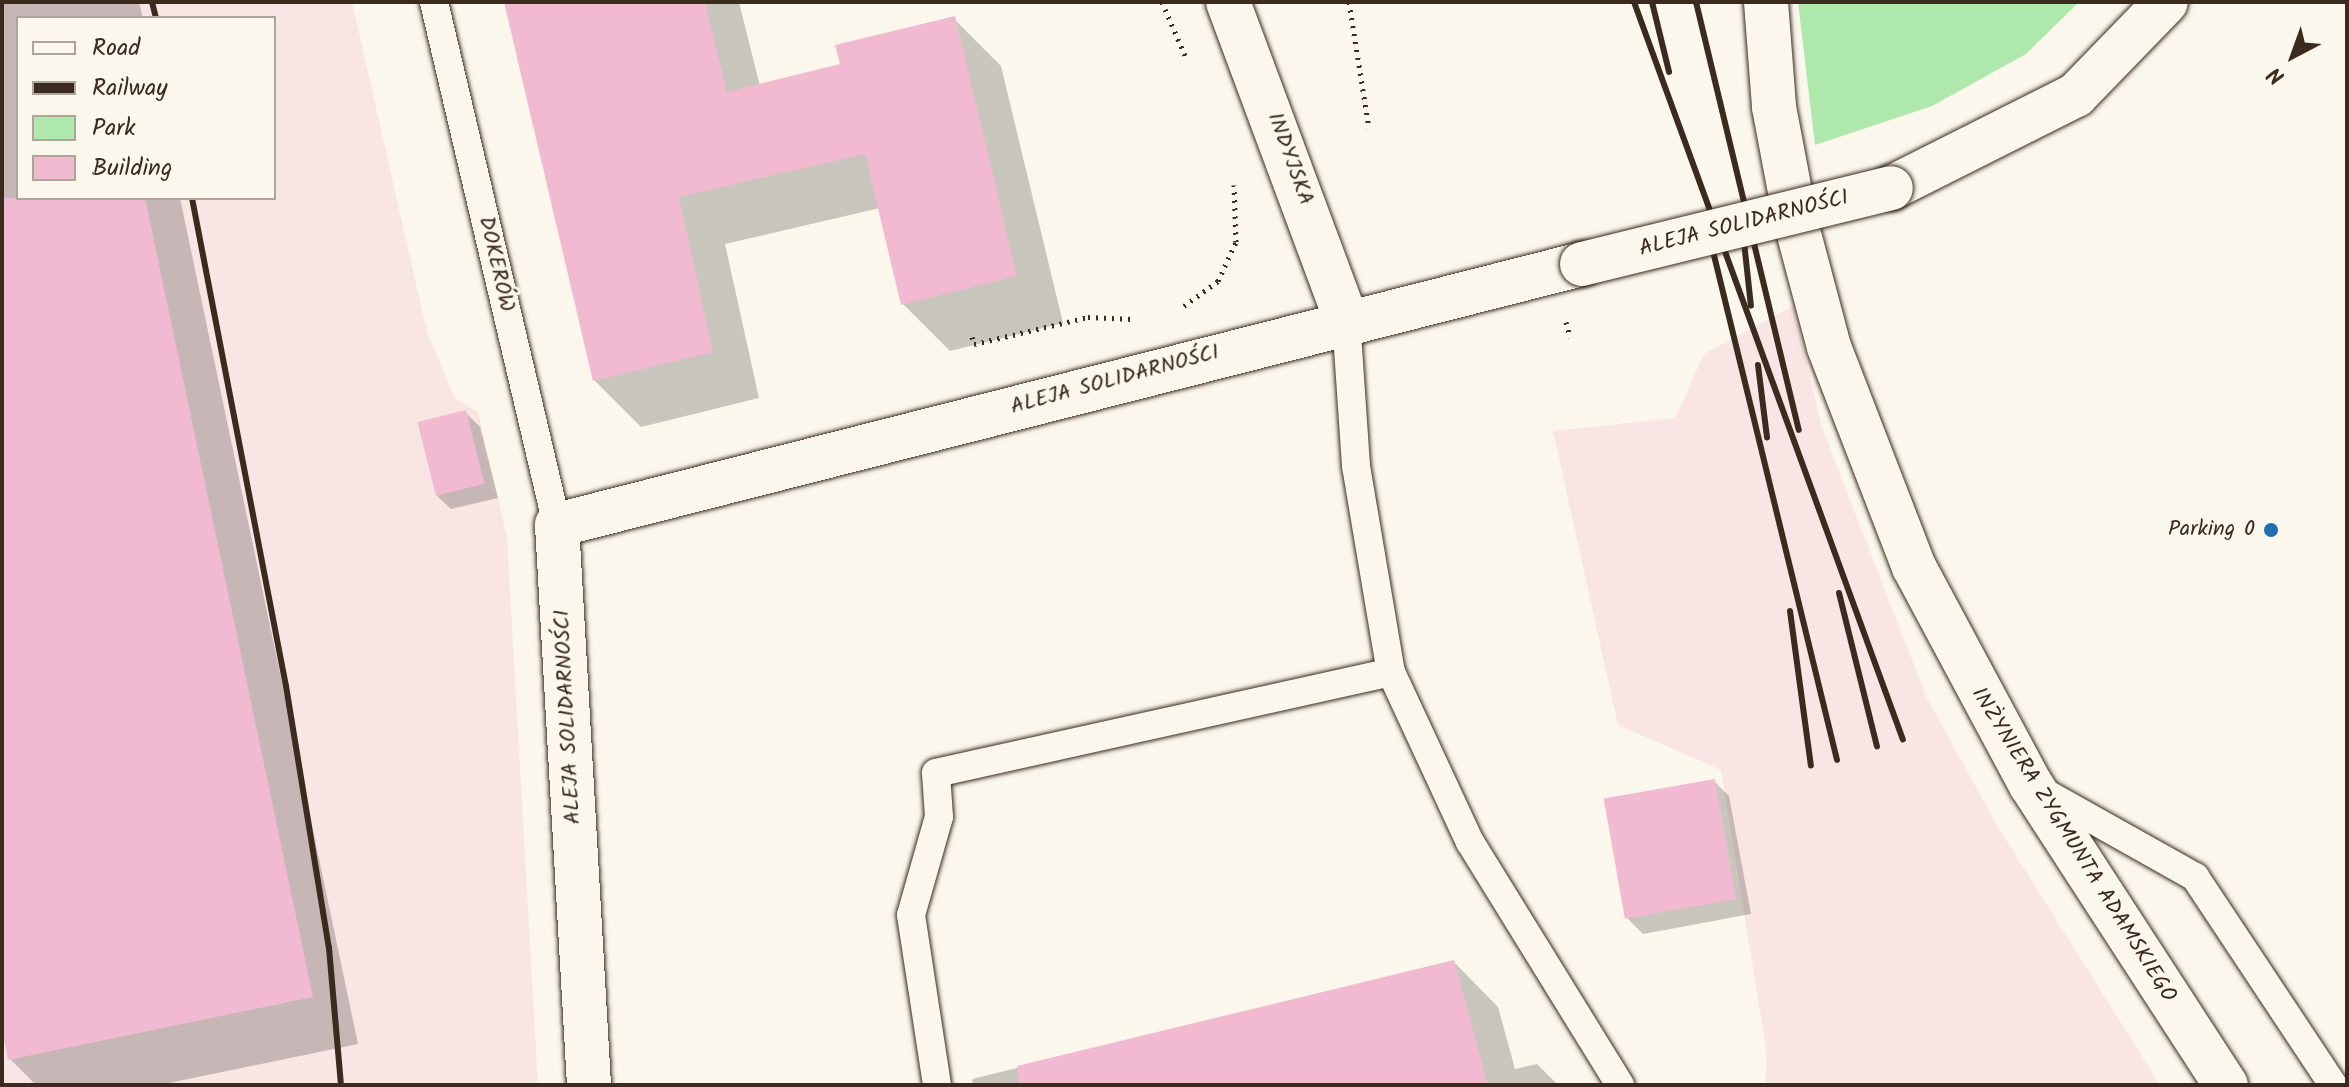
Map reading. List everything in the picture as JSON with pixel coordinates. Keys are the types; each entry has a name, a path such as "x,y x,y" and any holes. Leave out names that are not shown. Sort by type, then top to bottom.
{"street":[{"name":"INDYJSKA","path":"1228,2 1346,319"},
{"name":"INŻYNIERA ZYGMUNTA ADAMSKIEGO","path":"1766,2 1777,122 1829,347 1914,567 2031,785 2226,1085"},
{"name":"ALEJA SOLIDARNOŚCI","path":"589,1085 557,525 1346,319 1891,188 2076,95 2166,2"}],"lane":[{"name":"DOKERÓW","path":"434,2 557,525"},
{"path":"1346,319 1356,466 1391,672 1470,842 1620,1085"},
{"path":"937,1085 911,915 939,817 936,773 1391,672"},
{"path":"2031,785 2195,877 2333,1085"}],"path":[{"path":"1349,2 1369,128"},
{"path":"1173,311 1218,281 1236,242 1232,168"},
{"path":"972,337 974,344 1088,317 1140,319"}],"shaded area":[{"path":"2,2 352,2 427,332 455,398 478,412 507,538 538,1085 2,1085"},
{"path":"1793,306 1822,428 1926,696 1995,822 2160,1085 1765,1085 1767,1054 1721,770 1618,725 1553,431 1675,418 1704,354"}],"green space":[{"path":"1798,2 2079,2 2026,54 1932,106 1815,145"}],"building":[{"path":"504,2 705,2 727,92 840,64 835,45 955,16 1017,276 901,305 865,154 679,197 713,352 593,381"},
{"path":"2,198 145,200 313,997 8,1060 2,1029"},
{"path":"466,410 484,484 436,496 417,422"},
{"path":"1715,779 1736,899 1625,919 1604,799"},
{"path":"1454,960 1488,1085 1019,1085 1017,1066"}],"railway":[{"path":"152,2 156,16"},
{"path":"1634,2 1903,740"},
{"path":"1652,2 1669,72"},
{"path":"1696,2 1799,430"},
{"path":"192,200 286,686 329,948 341,1085"},
{"path":"1744,242 1751,306"},
{"path":"1711,243 1837,760"},
{"path":"1758,365 1767,437"},
{"path":"1839,593 1877,746"},
{"path":"1790,611 1811,766"}],"place":[{"name":"Parking 0","path":"2271,530"}]}
